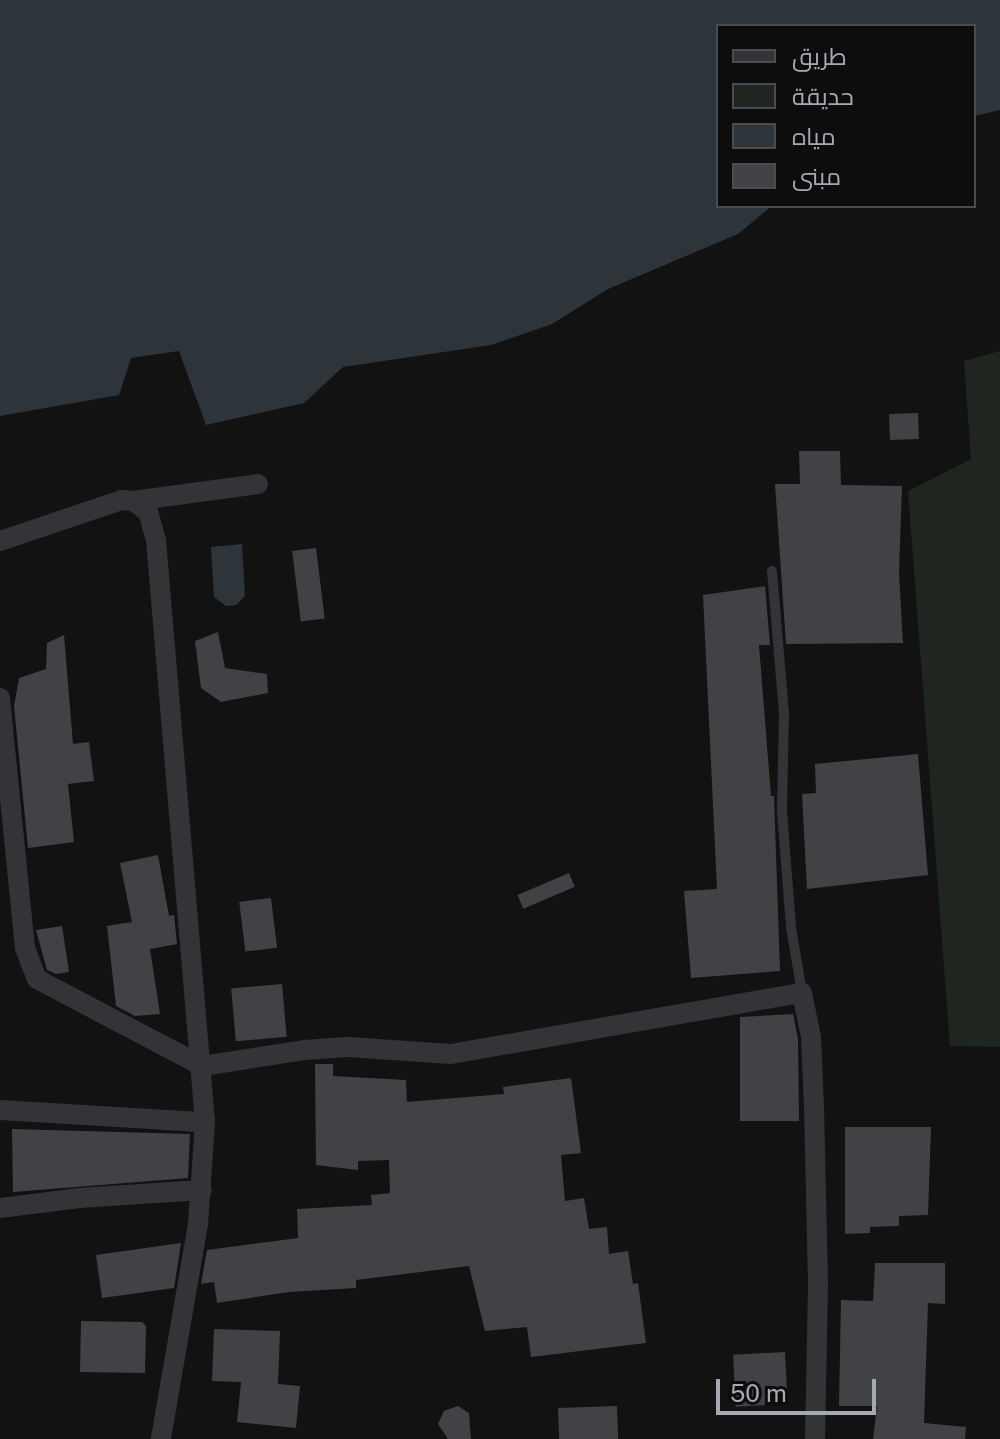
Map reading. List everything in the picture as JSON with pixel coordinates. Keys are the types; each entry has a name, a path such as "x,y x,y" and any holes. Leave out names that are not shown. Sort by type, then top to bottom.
{"street":[{"path":"0,541 122,500 258,484"},
{"path":"133,501 148,512 156,540 186,925 205,1122 202,1190 191,1277 161,1439"},
{"path":"0,698 25,948 37,979 202,1066 304,1050 348,1047 451,1054 802,993 811,1037 814,1106 818,1284 815,1439"},
{"path":"0,1110 205,1122"},
{"path":"0,1208 79,1198 202,1190"}],"lane":[{"path":"772,571 784,713 782,812 791,927 802,993"}],"green space":[{"path":"1000,351 1000,1047 950,1046 908,491 971,459 964,361"}],"water":[{"path":"0,0 1000,0 1000,110 976,116 976,24 716,24 716,208 770,208 738,234 608,289 552,324 491,345 343,367 304,403 206,425 179,351 131,358 119,395 0,416"},
{"path":"242,544 245,596 236,605 226,606 214,597 211,547"}],"building":[{"path":"918,413 919,439 890,440 889,414"},
{"path":"799,451 840,451 841,485 902,486 899,573 903,643 786,644 775,484 800,484"},
{"path":"316,548 325,618 301,621 292,551"},
{"path":"765,586 770,645 759,645 771,796 774,796 780,971 691,978 684,891 717,889 703,595"},
{"path":"218,632 225,668 267,674 268,693 221,702 201,688 195,641"},
{"path":"64,635 73,744 89,742 94,781 68,784 74,842 28,848 14,706 19,678 46,669 47,643"},
{"path":"918,754 928,875 807,889 802,794 816,793 815,764"},
{"path":"158,855 169,916 174,915 177,944 150,949 160,1014 135,1016 116,1006 107,926 132,922 120,863"},
{"path":"569,873 575,887 523,909 517,895"},
{"path":"271,898 277,948 245,952 239,902"},
{"path":"62,926 69,972 56,974 47,970 36,930"},
{"path":"282,984 287,1037 236,1041 231,988"},
{"path":"793,1014 798,1039 799,1121 740,1121 740,1017"},
{"path":"315,1064 333,1064 333,1076 406,1080 407,1102 504,1094 503,1087 571,1078 581,1153 561,1155 565,1201 584,1198 589,1229 607,1227 609,1254 628,1251 633,1284 638,1283 646,1343 531,1357 527,1327 485,1331 469,1266 356,1280 356,1288 289,1292 217,1303 214,1282 201,1284 207,1250 298,1238 297,1209 372,1205 371,1195 390,1193 389,1160 358,1161 358,1170 316,1165"},
{"path":"845,1127 931,1127 928,1215 899,1216 899,1226 870,1227 870,1233 845,1234"},
{"path":"12,1129 190,1134 188,1178 13,1192"},
{"path":"181,1243 174,1288 102,1298 96,1255"},
{"path":"875,1263 945,1263 945,1304 928,1303 924,1423 966,1427 965,1439 873,1439 877,1406 839,1406 841,1300 873,1301"},
{"path":"81,1321 142,1322 146,1326 145,1373 80,1372"},
{"path":"214,1329 280,1331 278,1384 300,1386 296,1428 237,1422 241,1382 212,1381"},
{"path":"785,1352 788,1404 736,1407 733,1355"},
{"path":"458,1406 469,1413 471,1439 448,1439 438,1424 444,1411"},
{"path":"617,1406 618,1439 559,1439 558,1408"}]}
